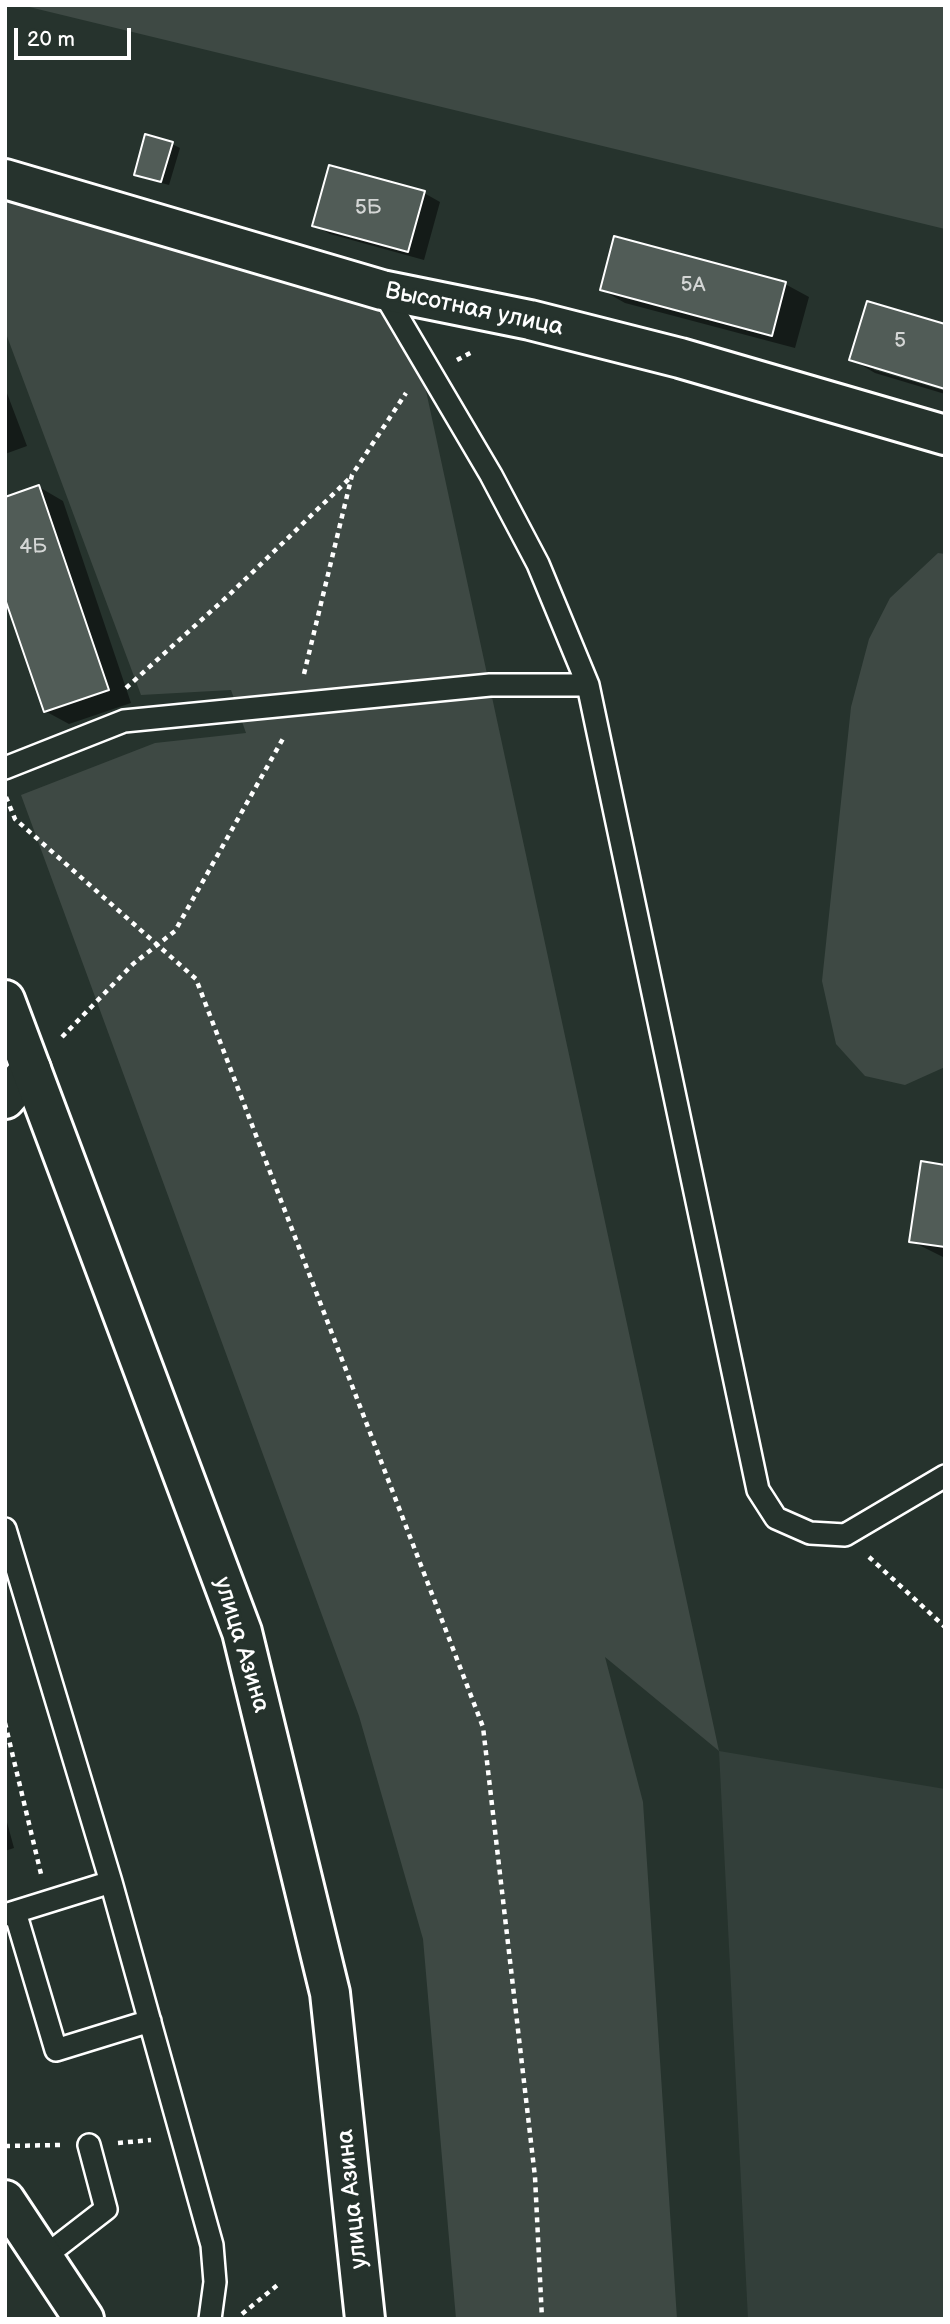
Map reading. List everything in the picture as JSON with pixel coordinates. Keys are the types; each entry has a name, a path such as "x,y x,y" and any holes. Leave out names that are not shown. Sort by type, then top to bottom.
{"main road":[{"name":"Высотная улица","path":"5,179 382,290 530,320 667,355 945,435"},
{"name":"улица Азина","path":"5,1000 242,1632 330,1993 365,2319"},
{"path":"5,1099 31,1069"},
{"path":"5,2200 84,2319"}],"lane":[{"path":"382,290 491,475 538,564 588,685 758,1490 776,1518 810,1533 845,1535 945,1476"},
{"path":"5,768 124,721 490,685 588,685"},
{"path":"5,1530 111,1882 212,2245 215,2282 210,2319"},
{"path":"111,1882 10,1914 56,2050 150,2021"},
{"path":"44,2258 106,2209 89,2145"}],"path":[{"path":"119,695 352,475"},
{"path":"5,795 15,819 196,979 483,1727 535,2177 542,2319"},
{"path":"845,1535 945,1627"},
{"path":"5,1723 48,1902"},
{"path":"236,2319 280,2283"}],"shaded area":[{"path":"21,5 945,5 945,229"},
{"path":"5,175 383,286 425,386 719,1751 605,1657 643,1802 677,2319 456,2319 423,1939 359,1716 21,795 155,743 246,733 231,690 141,695 5,331"},
{"path":"938,553 945,554 945,1067 905,1085 865,1076 836,1044 822,981 851,707 869,639 890,598"},
{"path":"719,1751 945,1789 945,2319 748,2319"}],"building":[{"path":"145,134 173,142 161,182 134,175"},
{"path":"329,165 425,191 408,252 312,226"},
{"path":"614,236 786,282 772,336 600,290"},
{"path":"867,301 945,324 945,389 849,360"},
{"path":"39,485 109,690 44,712 5,599 5,497"},
{"path":"921,1161 945,1165 945,1247 909,1242"}]}
